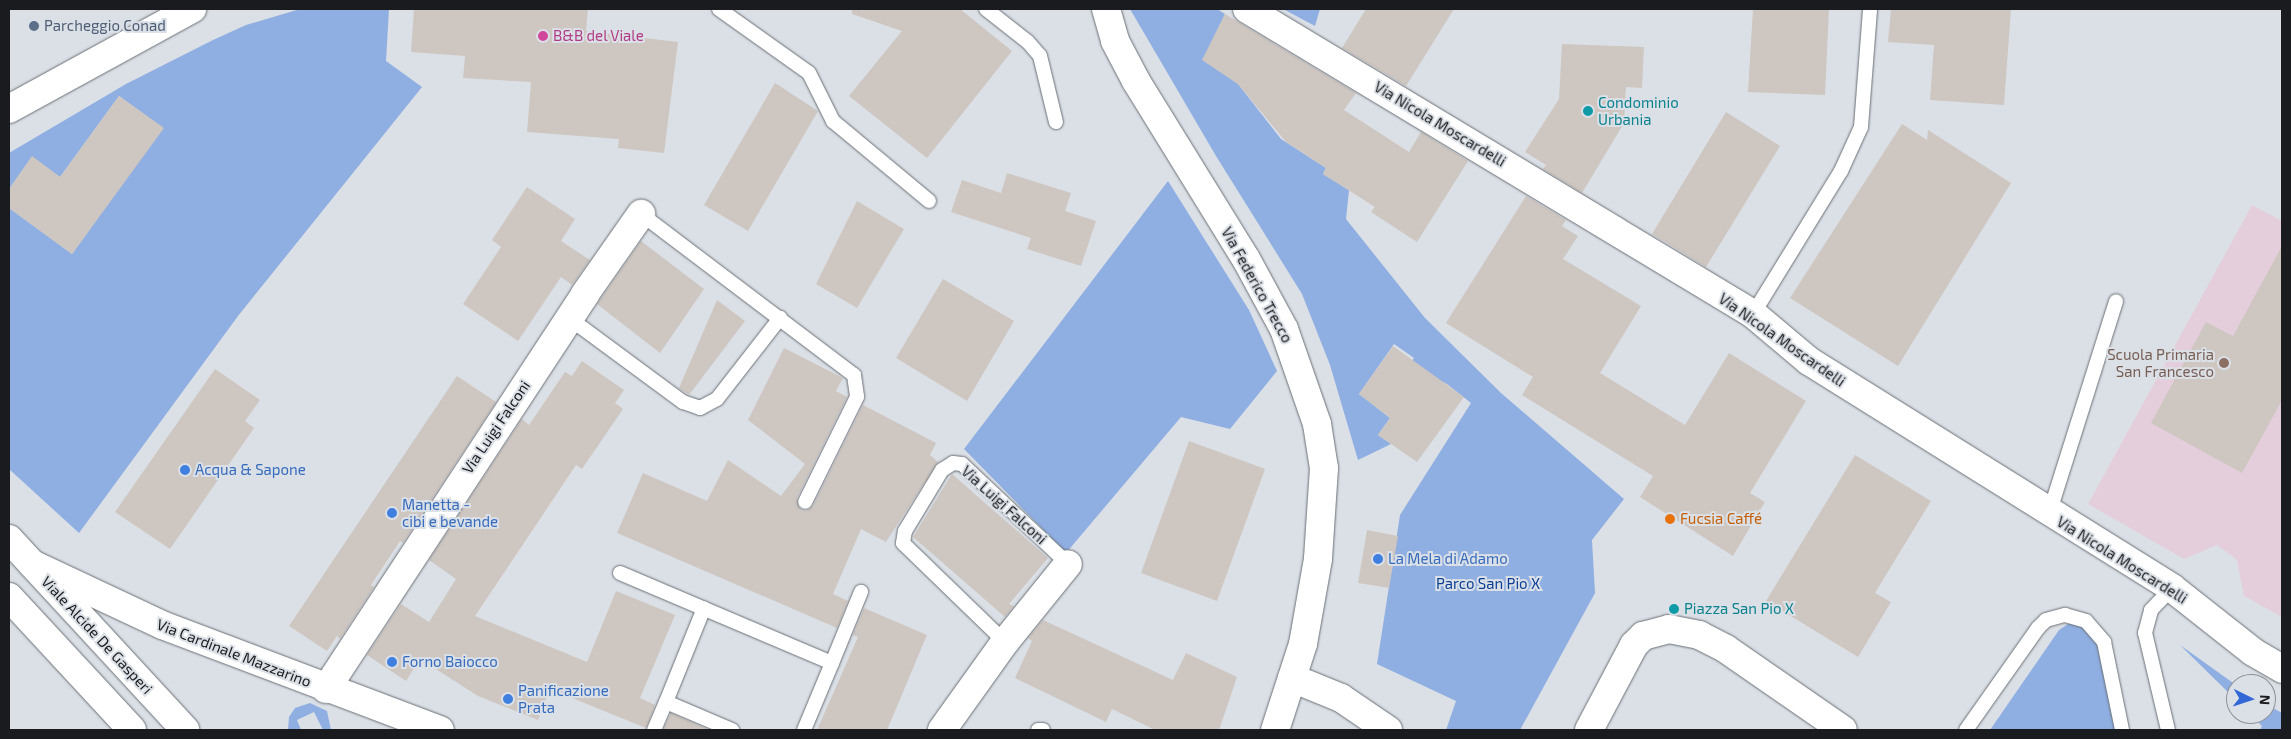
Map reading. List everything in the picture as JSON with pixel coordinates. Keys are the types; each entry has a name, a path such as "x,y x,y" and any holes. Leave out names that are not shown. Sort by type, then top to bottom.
{"street":[{"path":"9,109 192,9"},
{"name":"Via Federico Trecco","path":"1106,9 1116,41 1136,81 1246,259 1284,328 1317,424 1324,468 1322,526 1310,610 1292,678 1275,730"},
{"name":"Via Nicola Moscardelli","path":"1247,9 1753,314 1809,361 2049,514 2172,588 2253,652 2282,669"},
{"name":"Via Luigi Falconi","path":"326,689 569,318 641,214"},
{"name":"Viale Alcide De Gasperi","path":"9,539 185,730"},
{"name":"Via Cardinale Mazzarino","path":"32,564 162,625 326,689 440,730"},
{"name":"Via Luigi Falconi","path":"942,730 1005,642 1068,564"},
{"path":"9,596 132,730"},
{"path":"1589,730 1625,658 1644,636 1668,629 1684,631 1726,649 1844,730"},
{"path":"1292,678 1341,698 1388,730"}],"lane":[{"path":"718,9 809,73 833,121 929,201"},
{"path":"986,9 1028,42 1040,56 1056,122"},
{"path":"1753,314 1841,171 1861,127 1870,9"},
{"name":"Via Luigi Falconi","path":"641,214 849,370 857,383 857,396 805,502"},
{"path":"2049,514 2116,301"},
{"path":"569,318 683,402 700,408 717,399 780,318"},
{"name":"Via Luigi Falconi","path":"1005,642 904,546 905,531 942,470 953,462 966,467 1068,564"},
{"path":"620,573 832,663"},
{"path":"2168,730 2145,633 2151,610 2172,588"},
{"path":"804,730 861,592"},
{"path":"654,730 704,608"},
{"path":"1966,730 2038,628 2046,620 2065,615 2086,620 2104,642 2122,730"},
{"path":"666,702 732,730"},
{"path":"1038,730 1043,730"}],"shaded area":[{"name":"Scuola Primaria San Francesco","path":"2252,205 2282,221 2282,617 2244,596 2237,560 2217,545 2184,559 2088,504"}],"green space":[{"path":"300,9 389,9 386,61 422,87 238,316 79,533 9,469 9,208 72,254 163,128 119,96 60,177 32,157 9,189 9,153 126,84 213,40 246,25"},
{"name":"Parco San Pio X","path":"1130,9 1217,9 1225,14 1203,60 1238,84 1281,139 1326,168 1323,174 1349,190 1346,219 1425,318 1501,393 1624,499 1592,540 1595,593 1520,730 1446,730 1456,701 1377,664 1400,515 1471,403 1447,384 1409,365 1414,358 1394,344 1359,394 1390,418 1378,435 1391,444 1358,460 1330,365 1302,294 1216,156"},
{"path":"1283,9 1320,9 1315,26"},
{"path":"1168,181 1249,310 1277,371 1230,429 1181,417 1066,553 964,449"},
{"path":"2071,622 2098,629 2116,730 1990,730 2059,630"},
{"path":"2180,645 2226,678 2226,690"},
{"path":"310,703 327,711 331,730 323,730 314,712 297,720 301,730 288,730 289,717 295,708"},
{"path":"2276,710 2282,713 2282,730 2260,730 2262,726 2260,724 2276,724"}],"building":[{"path":"414,9 588,9 586,31 678,42 664,153 618,148 619,139 527,132 531,82 463,78 465,56 411,52"},
{"path":"852,9 960,9 1012,51 927,158 849,96 902,31 852,14"},
{"path":"1366,9 1454,9 1406,86 1342,48"},
{"path":"1753,9 1829,9 1825,95 1748,92"},
{"path":"1891,9 2011,9 2004,105 1930,100 1934,45 1888,42"},
{"path":"1225,14 1356,93 1344,110 1409,152 1421,132 1468,161 1417,242 1371,212 1375,207 1323,174 1326,168 1286,142 1238,84 1202,60"},
{"name":"Condominio Urbania","path":"1562,44 1644,47 1642,88 1626,87 1624,123 1582,193 1543,169 1546,165 1525,152 1559,99"},
{"path":"775,83 818,111 748,231 704,205"},
{"path":"119,96 164,128 72,254 9,208 9,189 32,156 60,177"},
{"path":"1726,112 1780,146 1706,267 1652,234"},
{"path":"1902,124 1927,140 1928,130 2011,183 1898,366 1790,298"},
{"path":"1007,173 1071,193 1065,211 1096,221 1081,266 1027,249 1031,238 951,212 962,180 1001,193"},
{"path":"527,187 575,219 561,241 590,260 572,285 561,277 518,341 463,304 501,247 492,240"},
{"path":"1526,196 1566,220 1562,226 1578,236 1563,259 1641,306 1600,373 1685,425 1729,353 1806,401 1750,493 1765,502 1733,556 1640,497 1653,476 1522,395 1533,377 1446,323"},
{"path":"857,201 904,229 857,308 816,284"},
{"path":"641,241 704,289 660,353 597,304"},
{"path":"2282,246 2282,400 2242,473 2151,423 2206,322 2233,336"},
{"path":"943,279 1014,321 967,401 896,358"},
{"path":"717,300 745,321 689,395 679,388"},
{"path":"1393,346 1464,397 1417,462 1378,435 1390,418 1359,394"},
{"path":"784,348 843,378 836,391 847,397 797,498 801,510 806,511 813,506 863,405 936,443 930,455 938,462 886,542 861,529 833,594 848,601 837,628 617,533 643,473 707,501 728,460 781,496 805,464 748,420"},
{"path":"582,361 624,390 615,403 623,409 582,469 576,465 475,616 587,662 616,591 675,615 640,698 655,705 646,728 550,689 538,720 478,696 420,659 406,681 367,655 401,604 429,622 456,579 429,560 522,419 529,425 565,372 572,376"},
{"name":"Acqua & Sapone","path":"215,369 260,400 245,421 254,428 170,549 115,512"},
{"name":"Manetta - cibi e bevande","path":"457,376 496,402 403,543 400,541 371,585 374,587 340,639 337,636 327,651 289,626"},
{"path":"1189,441 1265,469 1217,601 1141,573"},
{"path":"1855,455 1931,501 1875,593 1891,602 1858,657 1766,601"},
{"path":"952,474 1048,558 1009,604 1014,606 1005,617 913,537"},
{"name":"La Mela di Adamo","path":"1367,530 1398,536 1389,588 1358,583"},
{"path":"864,608 927,635 887,730 817,730 858,637 853,635"},
{"path":"1043,620 1173,680 1186,653 1237,677 1219,730 1155,730 1112,709 1106,722 1015,678 1032,641 1028,638"},
{"path":"671,713 710,730 663,730"}],"place":[{"name":"Parcheggio Conad","path":"34,26"},
{"name":"B&B del Viale","path":"543,36"},
{"name":"Condominio Urbania","path":"1588,111"},
{"name":"Scuola Primaria San Francesco","path":"2224,363"},
{"name":"Acqua & Sapone","path":"185,470"},
{"name":"Manetta - cibi e bevande","path":"392,513"},
{"name":"Fucsia Caffé","path":"1670,519"},
{"name":"La Mela di Adamo","path":"1378,559"},
{"name":"Piazza San Pio X","path":"1674,609"},
{"name":"Forno Baiocco","path":"392,662"},
{"name":"Panificazione Prata","path":"508,699"}]}
